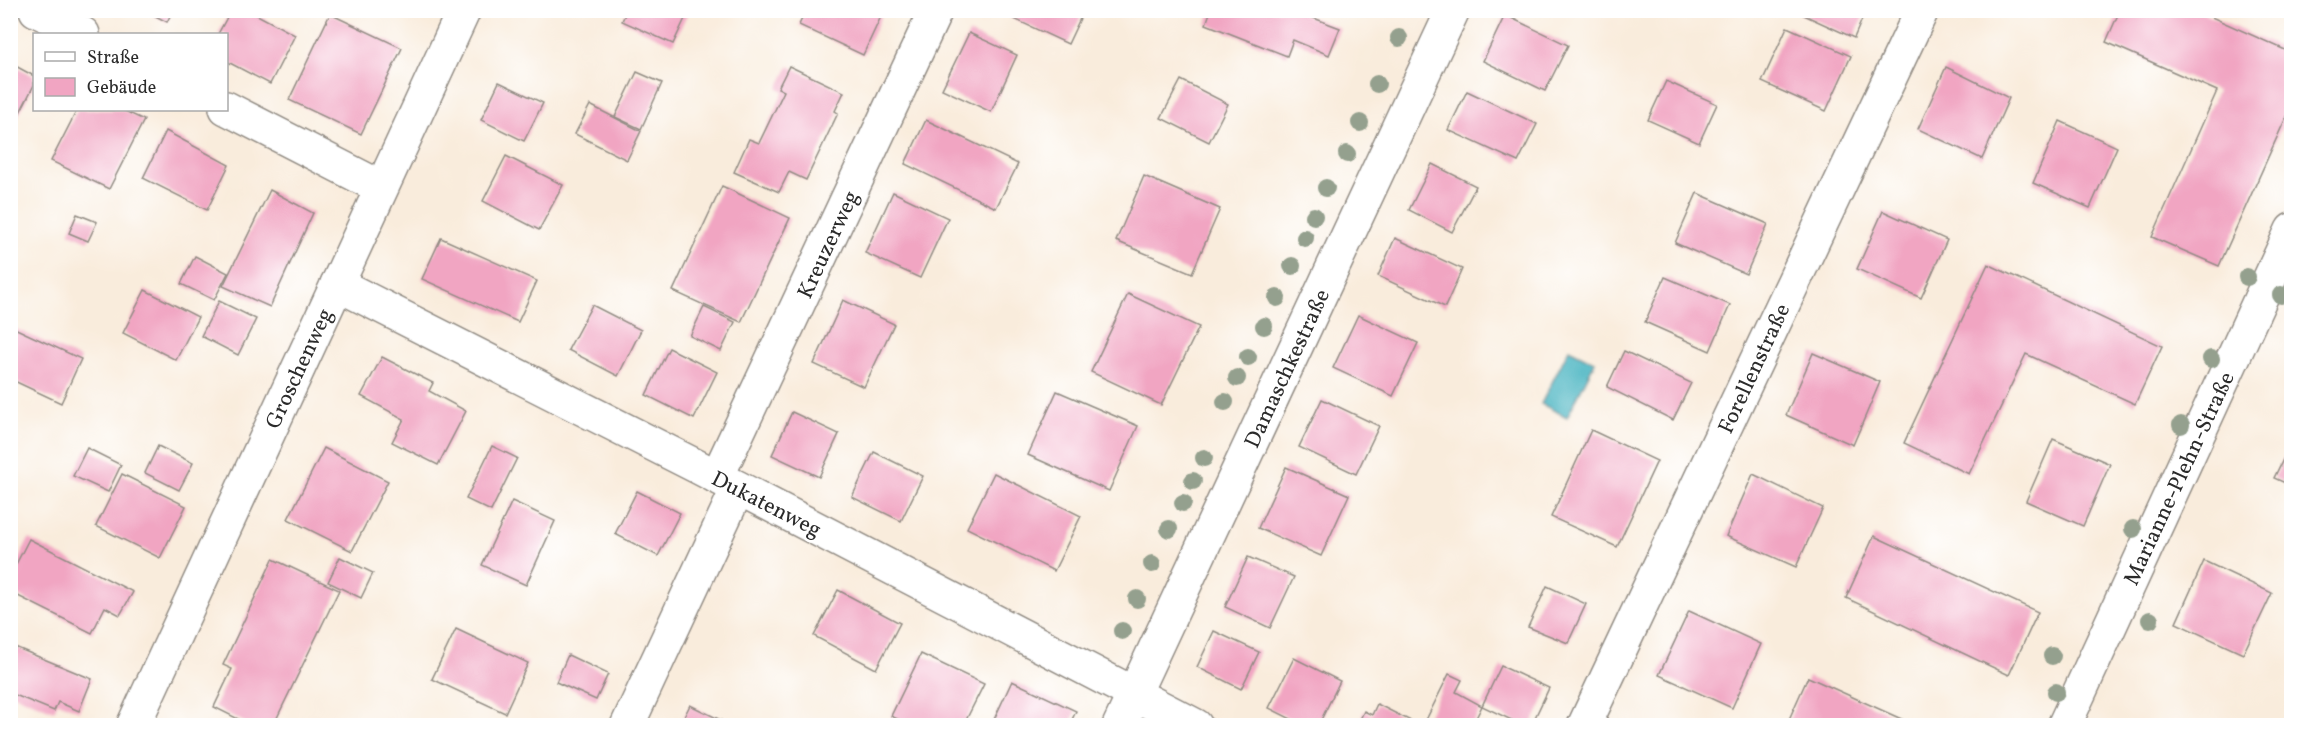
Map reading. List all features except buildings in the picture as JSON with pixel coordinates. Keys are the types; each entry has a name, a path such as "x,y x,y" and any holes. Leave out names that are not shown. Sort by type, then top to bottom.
{"street":[{"path":"36,10 81,33"},
{"name":"Groschenweg","path":"132,726 464,10"},
{"name":"Kreuzerweg","path":"627,726 728,483 936,10"},
{"name":"Damaschkestraße","path":"1119,726 1453,10"},
{"name":"Forellenstraße","path":"1584,726 1922,10"},
{"path":"228,109 380,187"},
{"name":"Marianne-Plehn-Straße","path":"2064,726 2292,231"},
{"name":"Dukatenweg","path":"337,284 728,483 1196,726"}],"water":[{"path":"1569,349 1595,362 1567,417 1541,404"}]}
